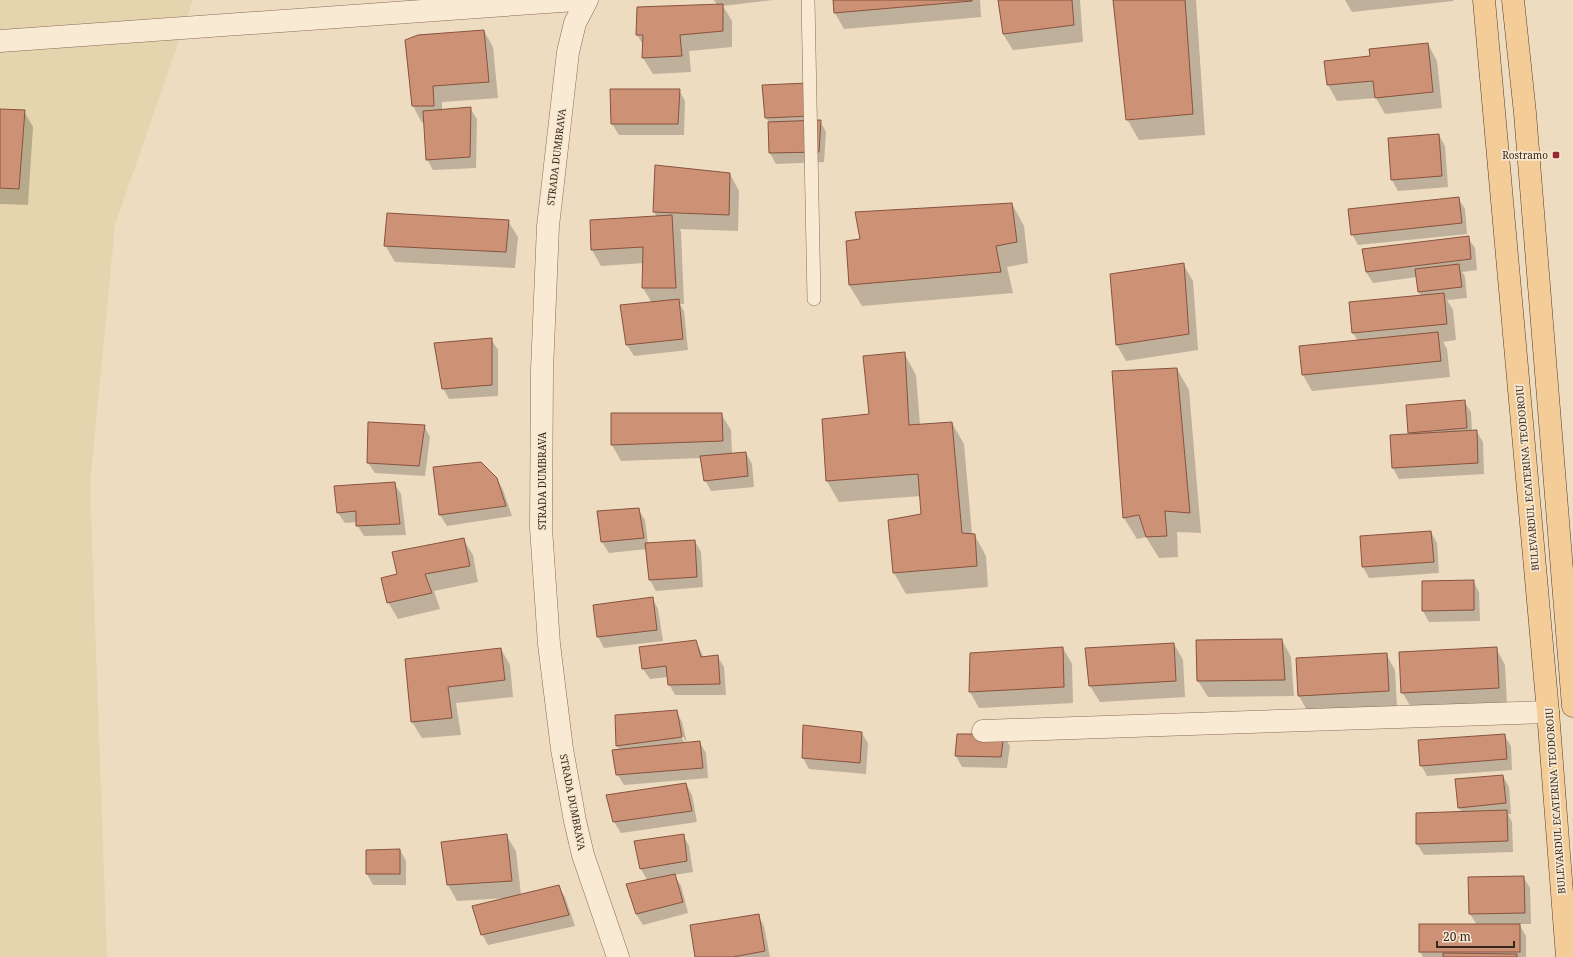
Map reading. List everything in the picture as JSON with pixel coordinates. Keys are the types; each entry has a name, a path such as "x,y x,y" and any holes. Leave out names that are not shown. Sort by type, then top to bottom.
{"main road":[{"name":"BULEVARDUL ECATERINA TEODOROIU","path":"1484,0 1548,712 1567,957"},
{"path":"1513,0 1525,121 1573,706"}],"street":[{"path":"0,41 576,0"},
{"name":"STRADA DUMBRAVA","path":"587,0 575,23 568,52 548,226 542,370 541,528 549,644 562,749 574,822 583,855 618,957"},
{"path":"982,731 1548,712"}],"lane":[{"path":"808,0 814,299"}],"shaded area":[{"path":"0,0 193,0 115,225 90,485 107,957 0,957"}],"building":[{"path":"833,0 972,0 972,1 834,13"},
{"path":"998,0 1072,0 1074,25 1003,34"},
{"path":"1113,0 1185,0 1193,114 1126,120"},
{"path":"723,4 723,31 680,35 682,56 642,58 643,35 636,35 637,7"},
{"path":"484,30 489,82 433,86 434,106 412,106 405,40 418,35"},
{"path":"1428,43 1433,92 1375,98 1373,81 1327,85 1324,61 1370,56 1369,49"},
{"path":"808,83 811,116 765,118 762,85"},
{"path":"610,89 680,89 678,124 611,124"},
{"path":"471,107 470,157 426,160 423,111"},
{"path":"0,109 25,110 19,189 0,188"},
{"path":"821,120 819,152 769,153 768,122"},
{"path":"1439,134 1442,176 1391,180 1388,138"},
{"path":"655,165 730,173 729,215 653,212"},
{"path":"1459,197 1462,223 1351,235 1348,209"},
{"path":"1012,203 1017,242 996,246 1001,272 849,285 846,241 860,239 855,212"},
{"path":"387,213 509,220 506,252 384,246"},
{"path":"672,215 676,288 642,288 643,247 591,250 590,220"},
{"path":"1469,236 1471,259 1366,272 1362,249"},
{"path":"1184,263 1189,334 1116,345 1110,274"},
{"path":"1459,264 1462,287 1418,292 1415,269"},
{"path":"1444,293 1447,324 1352,333 1349,302"},
{"path":"679,299 683,339 626,345 620,305"},
{"path":"1438,332 1441,361 1302,375 1299,346"},
{"path":"492,338 492,385 442,389 434,343"},
{"path":"905,352 909,425 952,422 962,533 975,534 977,566 893,573 888,520 921,514 918,474 826,481 822,419 869,414 863,356"},
{"path":"1177,368 1190,513 1165,511 1167,536 1146,537 1139,515 1123,518 1112,371"},
{"path":"1465,400 1467,428 1408,433 1406,405"},
{"path":"611,413 722,413 723,441 611,445"},
{"path":"368,422 425,425 419,466 367,463"},
{"path":"1477,430 1478,463 1392,468 1390,435"},
{"path":"746,452 748,476 704,481 700,456"},
{"path":"481,462 497,478 506,506 439,515 433,467"},
{"path":"395,482 400,524 356,526 356,511 337,513 334,486"},
{"path":"639,508 644,538 601,542 597,511"},
{"path":"1431,531 1434,562 1362,567 1360,536"},
{"path":"464,538 470,566 425,574 432,593 387,603 381,578 397,574 392,552"},
{"path":"695,540 697,577 649,580 645,543"},
{"path":"1474,580 1474,610 1422,611 1422,581"},
{"path":"653,597 657,630 597,637 593,605"},
{"path":"1282,639 1285,680 1197,681 1196,640"},
{"path":"696,640 701,657 718,655 720,684 668,685 666,666 642,669 639,647"},
{"path":"1174,643 1176,681 1089,686 1085,648"},
{"path":"1063,647 1064,687 969,692 970,653"},
{"path":"1497,647 1499,688 1401,693 1399,652"},
{"path":"501,648 505,680 448,687 452,718 411,722 405,659"},
{"path":"1387,653 1389,691 1298,696 1296,658"},
{"path":"677,710 682,737 616,746 615,715"},
{"path":"803,725 862,732 860,763 802,758"},
{"path":"957,734 1004,734 1001,757 955,756"},
{"path":"1505,734 1507,759 1420,766 1418,740"},
{"path":"700,741 703,768 616,775 612,750"},
{"path":"1503,775 1506,803 1458,808 1455,779"},
{"path":"686,783 692,811 613,822 606,795"},
{"path":"1507,810 1508,841 1416,844 1416,813"},
{"path":"507,834 512,881 447,885 441,842"},
{"path":"684,834 687,861 640,869 634,841"},
{"path":"400,849 400,874 366,874 366,850"},
{"path":"675,874 683,902 636,914 626,884"},
{"path":"1524,876 1525,913 1469,914 1468,877"},
{"path":"559,885 569,915 481,935 472,906"},
{"path":"759,914 765,951 733,957 695,957 690,925"},
{"path":"1419,924 1520,924 1520,952 1419,952"},
{"path":"1443,953 1517,954 1517,957 1443,957"}],"place":[{"name":"Rostramo","path":"1556,155"}]}
